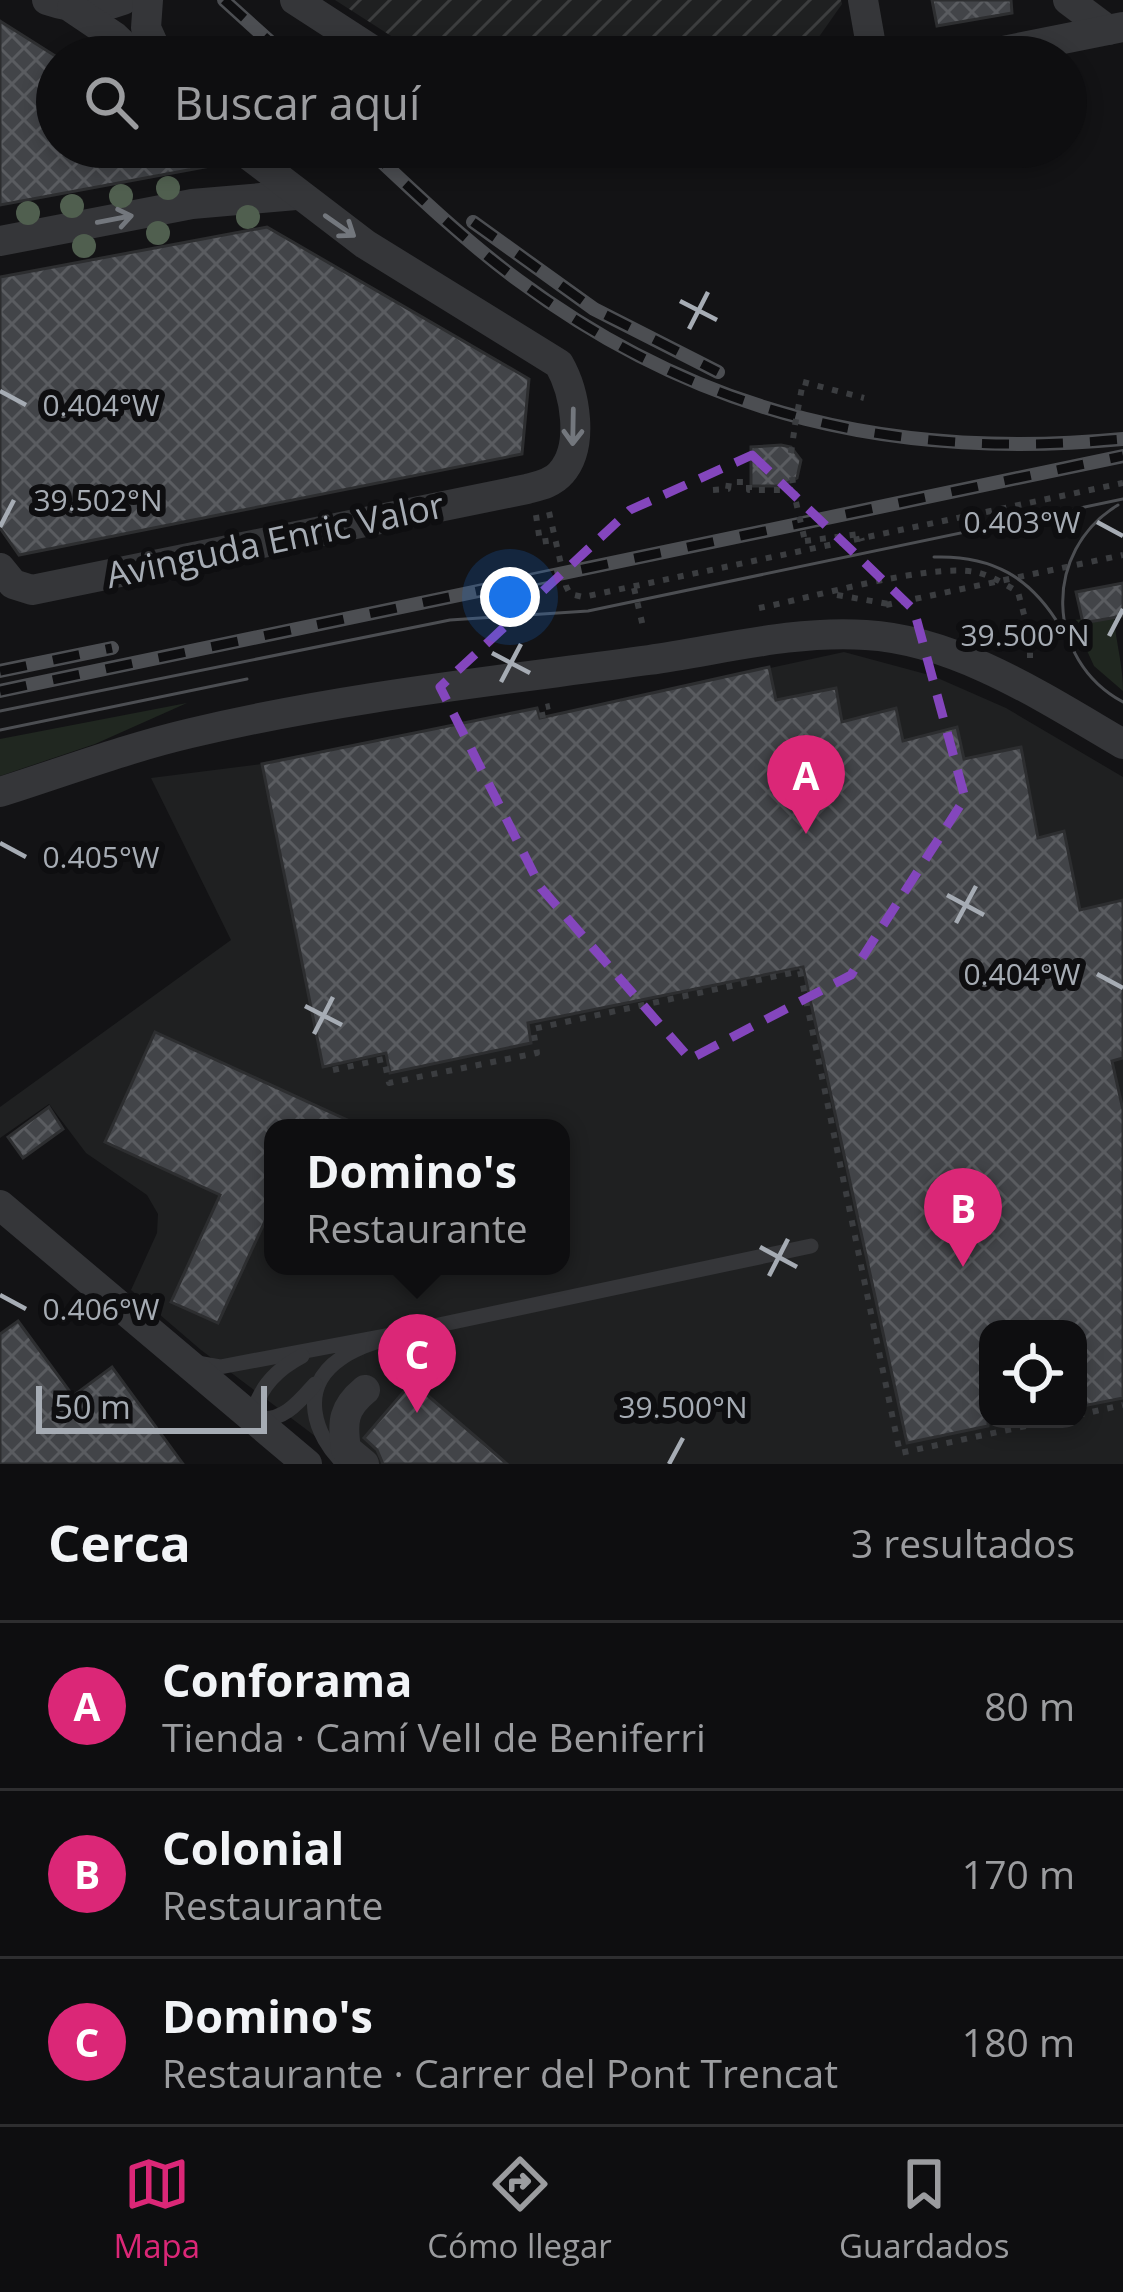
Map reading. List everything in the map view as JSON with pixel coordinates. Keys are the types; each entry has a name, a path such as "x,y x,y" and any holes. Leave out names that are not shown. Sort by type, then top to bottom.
{"street":[{"path":"60,4 103,7 123,0"},
{"path":"148,0 150,36"},
{"path":"295,0 351,36"},
{"path":"863,0 869,36"},
{"path":"1068,0 1115,29"},
{"path":"60,4 114,36"},
{"path":"1080,36 1115,29"},
{"path":"192,204 223,188 240,168"},
{"path":"265,168 383,255 559,364 574,398 572,450 541,497"},
{"path":"0,241 192,204 296,194"},
{"name":"Avinguda Enric Valor","path":"2,574 32,590 541,497"},
{"path":"0,792 189,733 436,686 792,638 868,634 941,651 1006,675 1123,744"},
{"path":"0,1205 303,1464"},
{"path":"364,1464 346,1449 342,1425 348,1404 365,1390"}],"lane":[{"path":"170,1348 194,1363 220,1366 401,1334 811,1246"},
{"path":"321,1347 280,1370 257,1399 253,1417 274,1420 339,1359 401,1334"},
{"path":"323,1375 314,1397 317,1431 344,1464"}],"path":[{"path":"791,453 803,382 864,398"},
{"path":"792,477 805,541 860,534 862,541"},
{"path":"712,490 728,489 729,482 749,482 749,490 794,490"},
{"path":"541,497 540,542 554,540 570,594 583,597 1123,483"},
{"path":"845,607 877,608 1123,555"},
{"path":"759,608 950,570 978,572 1018,592 1030,637 1030,665"},
{"path":"634,588 643,629 662,638"},
{"path":"748,620 812,607"},
{"path":"541,708 544,718"},
{"path":"333,1070 384,1059 389,1083 537,1053 533,1029 800,971 900,1453 1017,1428"},
{"path":"1087,1413 1123,1405"}],"highlighted area":[{"path":"752,455 914,610 965,798 851,975 690,1059 541,888 440,687 630,510"}],"shaded area":[{"path":"335,0 841,0 842,4 820,36 391,36"},
{"path":"1114,617 1123,691 1094,666 1073,620"},
{"path":"844,652 933,676 1006,708 1123,777 1123,1464 352,1464 201,1350 131,1290 157,1233 158,1214 147,1195 86,1153 49,1104 0,1138 0,1107 231,940 151,778 262,764 537,708 540,718"},
{"path":"187,703 95,744 0,776 0,739"}],"building":[{"path":"932,0 1011,0 1012,13 937,26"},
{"path":"0,21 36,44 36,168 199,168 0,205"},
{"path":"267,227 529,379 522,454 19,555 0,528 0,277"},
{"path":"751,447 791,447 801,460 797,478 781,486 751,486"},
{"path":"1123,583 1123,616 1083,623 1076,592"},
{"path":"769,667 776,700 836,688 842,722 896,708 903,741 957,727 964,759 1021,747 1038,838 1064,831 1080,910 1123,900 1123,1058 1112,1061 1123,1110 1123,1398 1087,1405 1087,1320 979,1320 979,1428 907,1443 803,967 528,1023 531,1043 390,1073 386,1053 323,1067 262,764 537,708 540,718"},
{"path":"155,1032 345,1119 264,1119 264,1223 218,1323 171,1302 220,1195 105,1142"},
{"path":"49,1107 63,1129 23,1158 8,1137"},
{"path":"18,1321 73,1396 112,1367 183,1464 0,1464 0,1334"},
{"path":"412,1382 507,1464 383,1464 364,1438"}],"tram line":[{"path":"0,711 450,620 588,611 1123,499"},
{"path":"1118,505 1093,525 1076,549 1066,576 1063,605 1067,633 1079,660 1097,683 1123,702"},
{"path":"934,557 974,560 1008,573 1037,595 1061,628"},
{"path":"0,730 247,679"}],"railway":[{"path":"224,0 264,36"},
{"path":"389,168 518,280 588,327 659,366 731,396 805,419 881,434 1040,444 1123,439"},
{"path":"473,222 594,309 718,372"},
{"path":"0,691 1123,456"},
{"path":"0,671 112,648"}],"place":[{"name":"Conforama","path":"806,834"},
{"name":"Colonial","path":"963,1267"},
{"name":"Domino's","path":"417,1413"}]}
